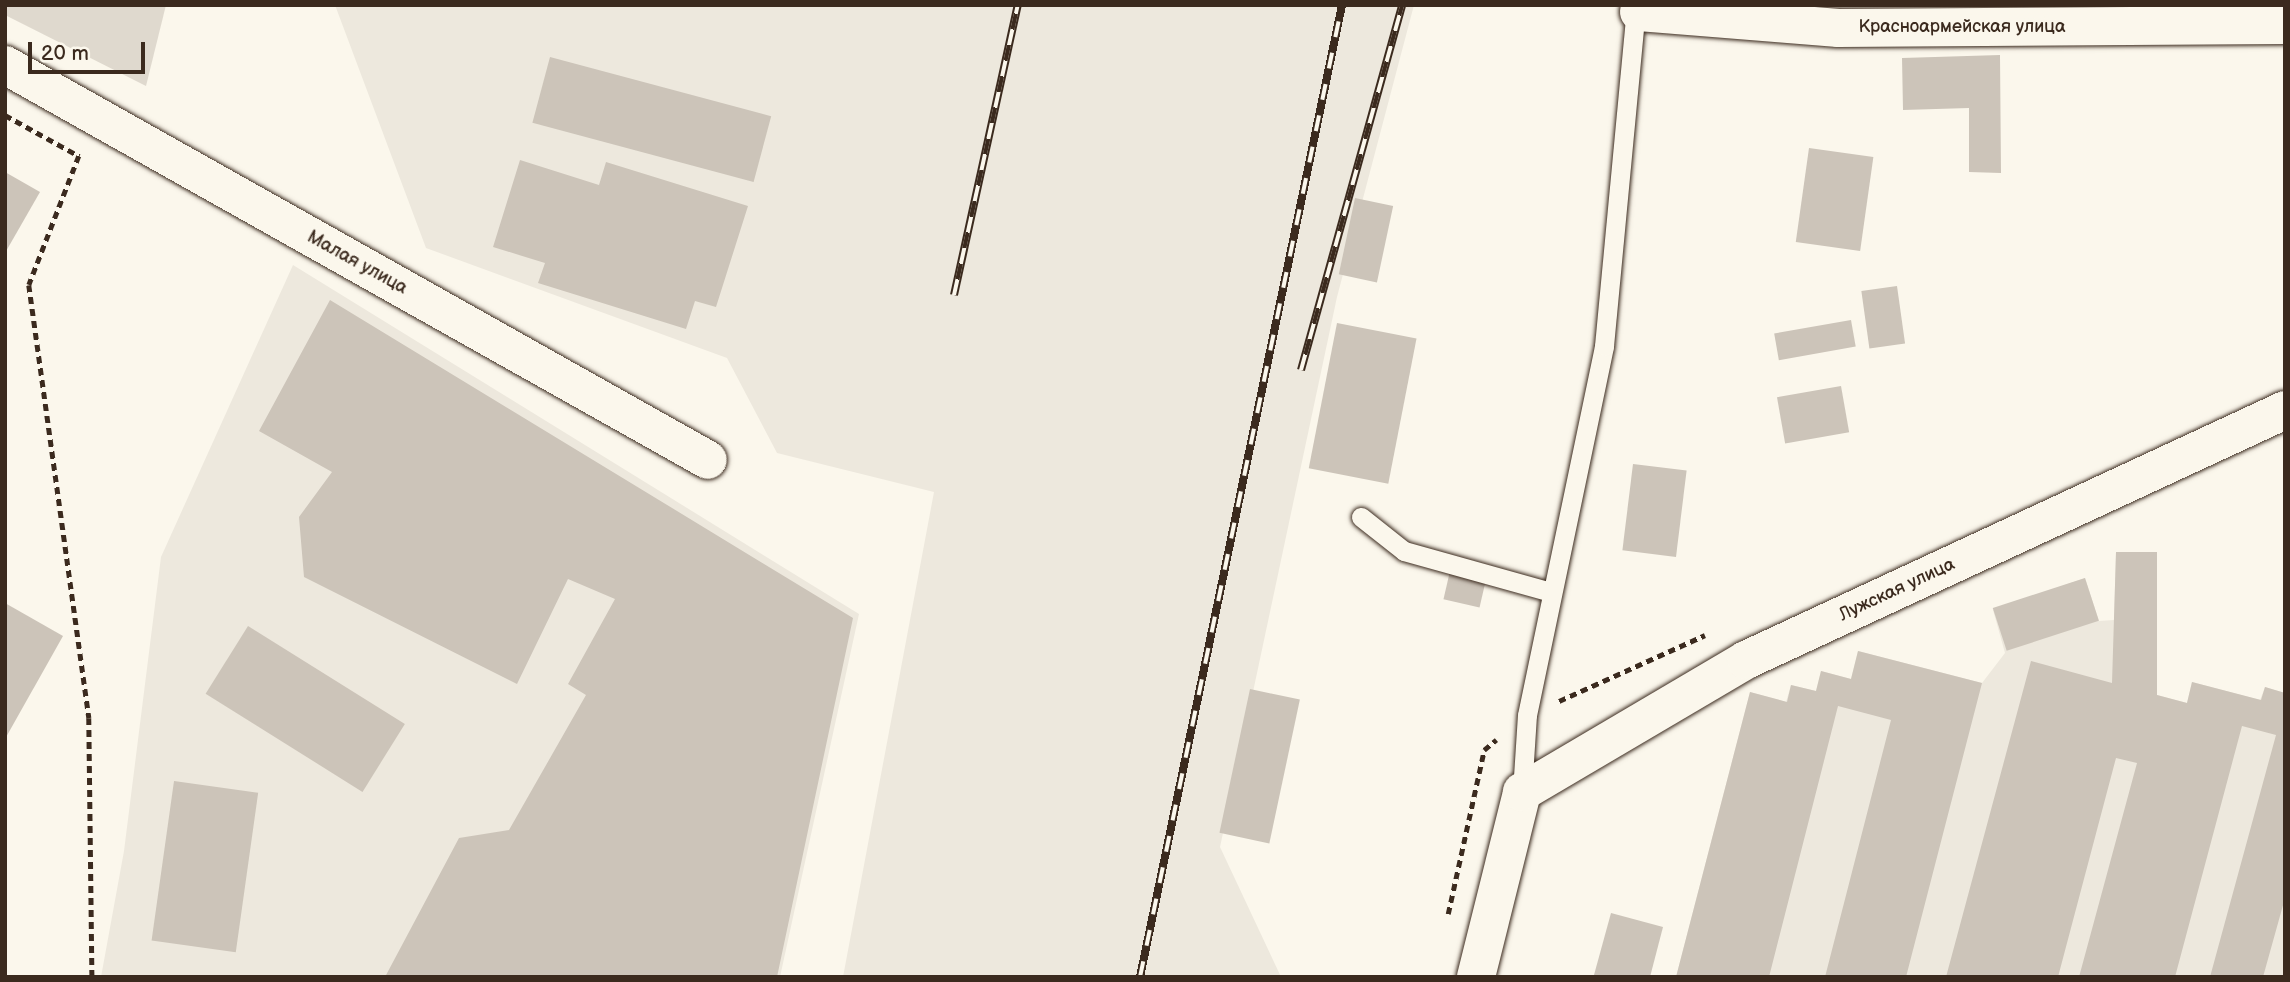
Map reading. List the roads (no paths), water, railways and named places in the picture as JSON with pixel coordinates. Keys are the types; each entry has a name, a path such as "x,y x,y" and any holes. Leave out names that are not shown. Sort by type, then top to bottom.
{"street":[{"name":"Красноармейская улица","path":"1638,9 1838,28 2285,25"},
{"name":"Малая улица","path":"5,65 708,460"},
{"name":"Лужская улица","path":"1522,792 1746,660 2285,410"},
{"path":"1476,977 1522,792"}],"lane":[{"path":"1522,792 1527,715 1604,346 1638,9"},
{"path":"1361,517 1404,551 1551,592"}],"railway":[{"path":"954,295 1018,5"},
{"path":"1140,977 1342,5"},
{"path":"1301,370 1402,5"}]}
